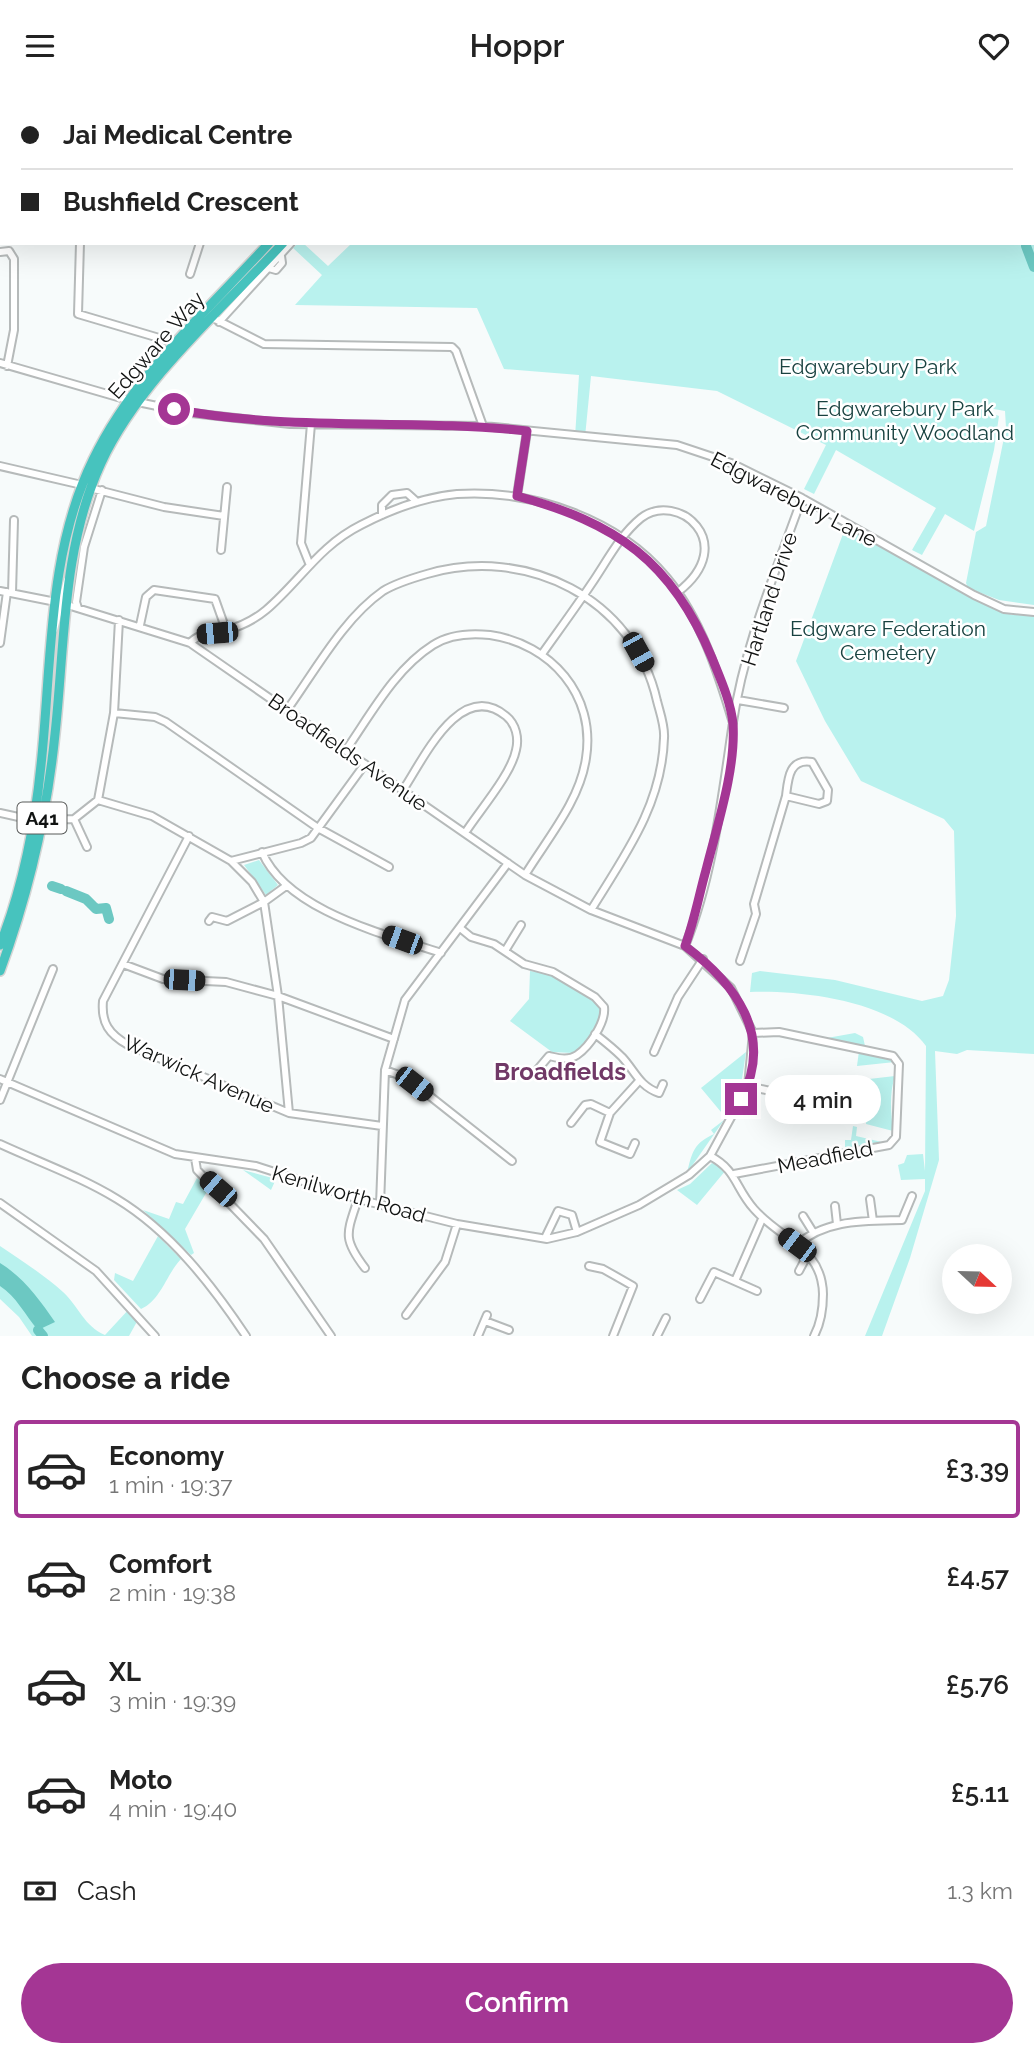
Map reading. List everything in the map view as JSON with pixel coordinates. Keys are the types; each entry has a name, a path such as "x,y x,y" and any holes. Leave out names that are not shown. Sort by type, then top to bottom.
{"highway":[{"name":"Edgware Way","path":"61,604 70,574 93,459 128,400 267,245"},
{"name":"Edgware Way","path":"61,604 77,498 139,402 282,245"},
{"name":"A41","path":"0,971 28,884 37,820 52,635 61,604"},
{"name":"A41","path":"0,946 37,820 55,734 61,604"}],"street":[{"path":"80,245 78,314 177,344"},
{"path":"190,274 199,245"},
{"name":"Edgware Way","path":"216,320 269,268 276,269 282,263 281,256 289,245"},
{"path":"0,252 9,251 14,259 15,320 4,364"},
{"path":"216,320 264,344 452,347 456,351 483,426"},
{"name":"Edgwarebury Lane","path":"4,364 128,400 191,413 311,424 483,426 677,446 731,463 803,498 974,595 1004,609 1034,612"},
{"path":"309,563 301,543 311,424"},
{"path":"517,496 527,431"},
{"path":"0,466 164,507 224,516"},
{"path":"221,550 227,487"},
{"path":"78,608 76,603 84,547 102,490"},
{"path":"383,515 382,505 392,495 407,493 417,502"},
{"path":"190,643 198,635 226,631 265,611 309,563 340,538 383,515 417,502 457,494 517,496 563,509 622,539 641,553 678,592 705,642 733,723"},
{"name":"Hartland Drive","path":"685,946 719,820 738,700 769,589 803,498"},
{"path":"542,654 622,539 640,519 661,510 684,516 694,524 702,535 706,548 703,566 693,580 678,592"},
{"path":"0,643 14,520"},
{"path":"287,710 356,616 383,591 412,578 454,566 510,567 554,579 584,595 618,623 631,639 654,687 664,734 660,778 652,806 641,829 591,910"},
{"path":"140,625 146,597 154,590 215,599 226,631"},
{"name":"Broadfields Avenue","path":"6,592 140,625 190,643 525,875 591,910 685,946 702,959 736,995 753,1033"},
{"path":"0,813 37,820 74,819 98,800 114,713 119,620"},
{"path":"346,750 393,684 414,660 435,643 457,635 481,634 523,643 542,654 562,671 584,710 588,732 582,779 525,875"},
{"path":"738,700 784,708"},
{"path":"404,790 453,719 475,706 486,706 504,714 516,730 516,752 465,833"},
{"path":"114,713 155,717 166,722 318,828 390,867"},
{"path":"740,961 756,913 754,904 786,796 791,769 799,763 812,762 828,790 827,801 820,804 786,796"},
{"path":"231,860 301,843 318,828 365,764"},
{"path":"98,800 152,816 231,860 252,882 264,902 278,996 289,1113"},
{"path":"74,819 87,847"},
{"name":"Warwick Avenue","path":"189,837 103,1001 102,1015 107,1029 116,1038 289,1113 382,1126"},
{"path":"262,852 270,870 286,886 332,913 441,953"},
{"path":"380,1205 385,1070 405,1000 508,863"},
{"path":"209,921 212,917 228,921 264,902 286,886"},
{"path":"505,951 521,925"},
{"path":"460,928 471,937 505,951 524,964 553,972 595,997 604,1011 595,1034 576,1055 565,1059 549,1056 538,1069"},
{"path":"654,1052 678,997 702,959"},
{"path":"123,964 163,979 226,982 278,996 394,1039"},
{"path":"0,1100 4,1081 53,969"},
{"name":"Meadfield","path":"734,1174 889,1145 896,1137 899,1064 893,1056 779,1032 753,1033"},
{"path":"753,1033 748,1086 710,1156 726,1164 734,1174 742,1196 762,1219 808,1254 821,1271 822,1313 814,1336"},
{"path":"595,1034 620,1055 639,1081 659,1093"},
{"path":"385,1070 407,1078 512,1161"},
{"name":"Kenilworth Road","path":"4,1081 150,1145 195,1158 256,1166 358,1199 457,1224 545,1238 577,1232 639,1205 690,1175 710,1156"},
{"path":"635,1143 630,1154 600,1142 610,1113 639,1081"},
{"path":"656,1102 663,1084"},
{"path":"748,1086 788,1095"},
{"path":"571,1123 585,1105 591,1104 610,1113"},
{"path":"0,1144 93,1187 139,1214 170,1241 222,1301 246,1336"},
{"path":"195,1158 197,1170 264,1239 331,1336"},
{"path":"797,1245 813,1232 837,1224 902,1220 912,1196"},
{"path":"358,1199 346,1236 349,1248 365,1268"},
{"path":"870,1199 873,1221"},
{"path":"0,1203 96,1271 155,1336"},
{"path":"835,1206 837,1224"},
{"path":"545,1238 558,1211 572,1215 577,1232"},
{"path":"803,1216 813,1232"},
{"path":"735,1281 762,1219"},
{"path":"406,1315 445,1262 457,1224"},
{"path":"799,1271 808,1254"},
{"path":"589,1266 603,1269 633,1286 613,1336"},
{"path":"700,1299 714,1272 757,1290"},
{"path":"478,1336 486,1318 509,1331"},
{"path":"657,1336 666,1318"}],"green space":[{"name":"Edgwarebury Park","path":"296,245 305,245 328,266 350,245 1034,245 1034,605 999,600 968,588 966,583 976,532 986,526 1006,428 1005,411 971,405 999,416 994,450 974,531 945,514 922,555 912,550 936,508 836,450 814,494 804,489 826,445 717,391 591,376 585,437 575,437 579,375 504,369 477,308 295,305 322,275 293,248"},
{"name":"Edgware Federation Cemetery","path":"847,523 1012,615 1034,615 1034,1054 967,1050 957,1054 935,1051 939,1160 910,1258 882,1336 865,1336 925,1191 925,1179 901,1180 898,1165 904,1163 907,1155 923,1154 925,1171 926,1046 892,1018 846,1001 795,993 750,992 752,973 760,971 835,980 922,1001 943,996 949,980 956,916 954,831 944,819 861,781 825,721 796,661"},
{"path":"259,860 278,885 266,895 244,865"},
{"path":"530,971 551,974 600,1004 600,1018 594,1031 573,1053 552,1052 510,1021 529,999"},
{"path":"855,1033 863,1037 865,1046 827,1038"},
{"path":"859,1051 890,1058 895,1062 857,1066"},
{"path":"746,1052 741,1086 726,1118 701,1088"},
{"path":"895,1076 891,1096 893,1131 866,1124 869,1079"},
{"path":"800,1085 821,1097 797,1103"},
{"path":"724,1120 687,1173 695,1149 714,1134 711,1130"},
{"path":"853,1126 857,1127 856,1136 886,1143 845,1149 845,1140 851,1140"},
{"path":"712,1163 726,1170 697,1205 677,1190 690,1184"},
{"path":"243,1170 276,1179 271,1190"},
{"path":"197,1178 209,1188 185,1229 194,1253 191,1255 143,1210 169,1219 176,1202 183,1204"},
{"path":"158,1236 181,1259 154,1300 141,1309 114,1280 115,1273 133,1281"},
{"path":"0,1246 55,1285 92,1327 105,1335 130,1308 139,1318 129,1336 32,1336 19,1317 0,1299"}],"shaded area":[{"path":"0,1263 24,1282 55,1322 38,1330 16,1300 0,1286"}],"waterway":[{"path":"1026,246 1034,267"},
{"path":"52,886 61,889"},
{"path":"66,891 86,899 96,909 106,908 109,919"},
{"path":"38,1330 43,1336"}],"district":[{"name":"Broadfields","path":"560,1071"}],"route":[{"path":"174,409 290,424 446,424 527,431 517,496 563,509 590,521 622,539 666,577 678,592 705,642 733,723 719,820 685,946 731,988 740,1001 753,1033 748,1086 741,1099"}],"park label":[{"name":"Edgwarebury Park Community Woodland","path":"905,420"}]}
